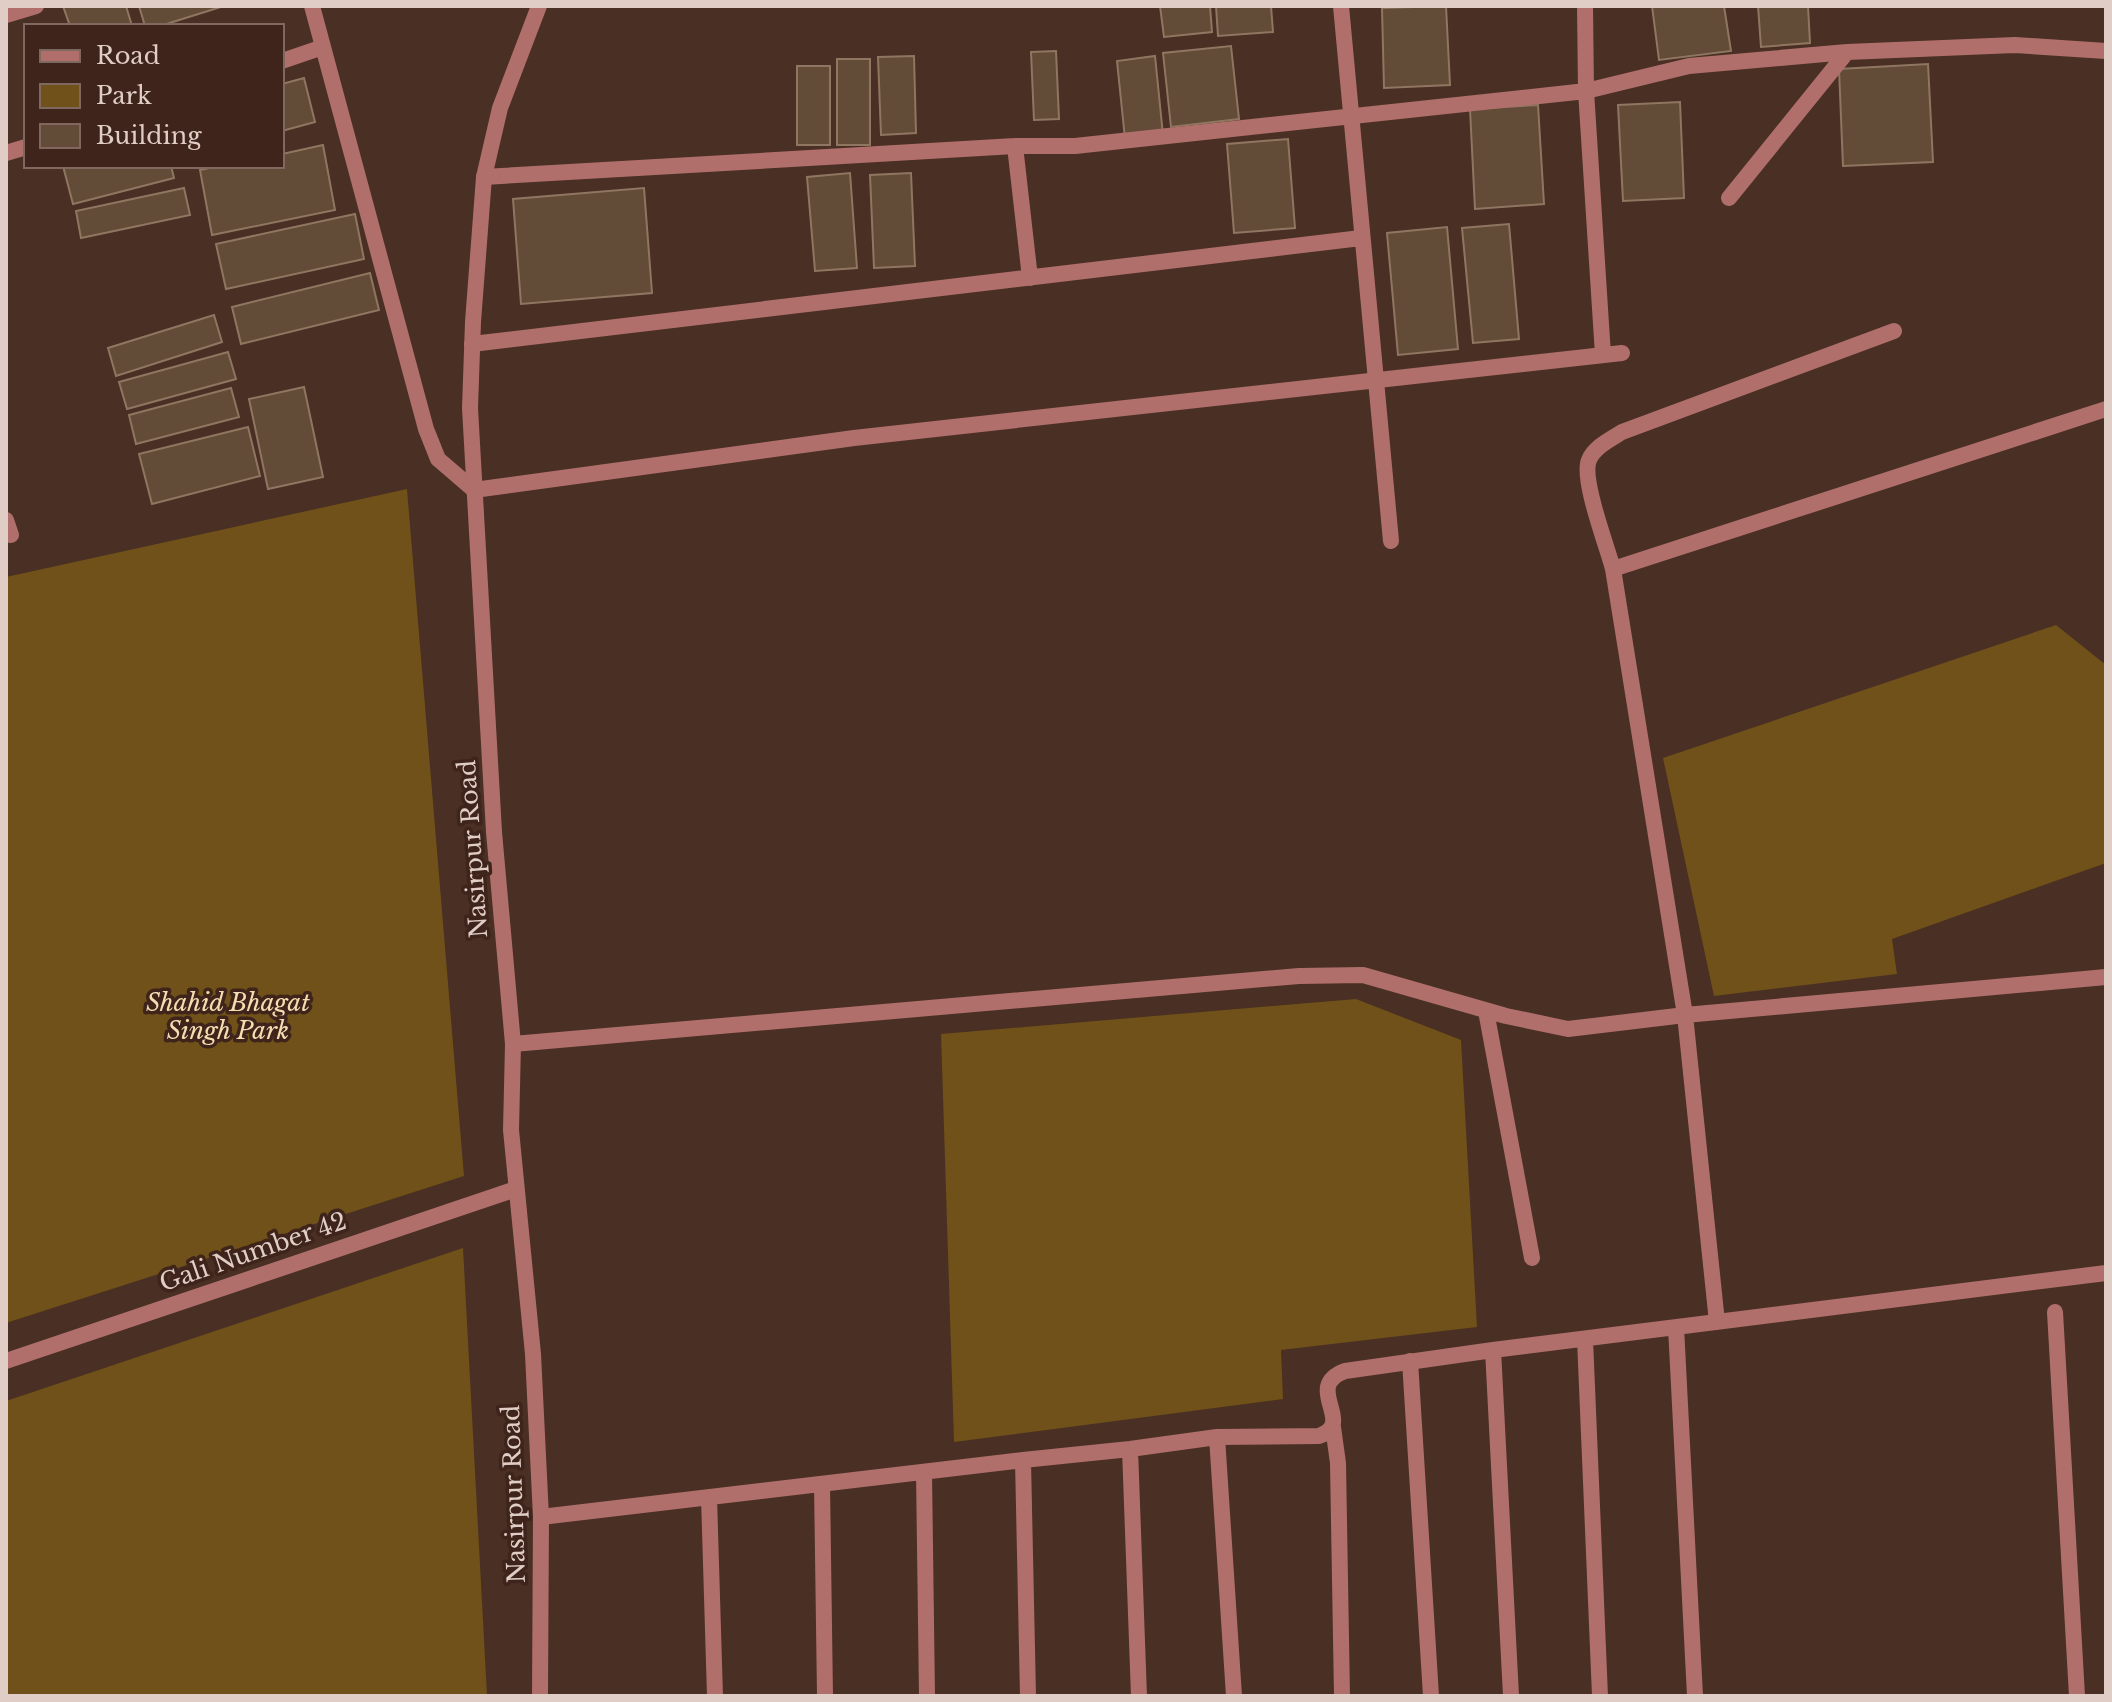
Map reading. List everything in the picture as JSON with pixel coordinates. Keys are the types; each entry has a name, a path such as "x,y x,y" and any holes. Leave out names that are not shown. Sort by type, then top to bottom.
{"street":[{"path":"6,15 36,6"},
{"path":"312,6 426,429 438,459 474,490 854,438 1622,353"},
{"name":"Nasirpur Road","path":"539,6 500,108 484,177 470,408 494,832 513,1044 511,1130 533,1354 541,1517 540,1696"},
{"path":"1341,6 1391,541"},
{"path":"1585,6 1586,91 1603,355"},
{"path":"484,177 1015,146 1075,146 1586,91 1689,66 1847,52 2015,45 2106,51"},
{"path":"284,60 323,47"},
{"path":"1729,198 1847,52"},
{"path":"1015,146 1030,278"},
{"path":"472,344 1361,238"},
{"path":"1717,1322 1685,1015 1613,569 1586,476 1589,458 1622,432 1894,331"},
{"path":"1613,569 2106,409"},
{"path":"513,1044 1299,976 1363,975 1486,1011 1568,1029 1685,1015 2106,977"},
{"path":"1486,1011 1532,1258"},
{"name":"Gali Number 42","path":"6,1361 516,1189"},
{"path":"1342,1696 1338,1463 1333,1427 1335,1418 1327,1392 1328,1382 1333,1376 1345,1371 1410,1361 2106,1273"},
{"path":"2055,1312 2077,1696"},
{"path":"1676,1327 1695,1696"},
{"path":"1585,1339 1600,1696"},
{"path":"1493,1350 1511,1696"},
{"path":"1410,1361 1431,1696"},
{"path":"541,1517 1217,1437 1319,1436 1333,1427"},
{"path":"1217,1437 1234,1696"},
{"path":"1130,1449 1139,1696"},
{"path":"1023,1460 1028,1696"},
{"path":"924,1472 927,1696"},
{"path":"822,1484 825,1696"},
{"path":"709,1497 715,1696"}],"green space":[{"name":"Shahid Bhagat Singh Park","path":"407,489 464,1176 6,1323 6,577"},
{"path":"2056,625 2106,665 2106,863 1892,939 1897,974 1714,996 1663,758"},
{"path":"1356,999 1461,1040 1477,1327 1281,1350 1283,1399 954,1442 941,1034"},
{"path":"463,1248 487,1695 6,1696 6,1401"}],"building":[{"path":"63,6 126,6 131,24 69,24"},
{"path":"139,6 224,6 166,24 144,24"},
{"path":"1160,6 1210,6 1212,32 1164,37"},
{"path":"1216,6 1271,6 1273,32 1218,36"},
{"path":"1446,6 1450,85 1384,88 1382,8"},
{"path":"1652,6 1724,6 1731,51 1659,60"},
{"path":"1758,6 1808,6 1810,43 1761,47"},
{"path":"1231,46 1239,119 1171,127 1163,53"},
{"path":"1056,51 1059,119 1034,120 1031,52"},
{"path":"914,56 916,133 881,135 878,57"},
{"path":"1155,56 1163,135 1125,139 1117,61"},
{"path":"837,59 870,59 870,145 837,145"},
{"path":"1928,64 1933,162 1843,166 1839,69"},
{"path":"797,66 830,66 830,145 797,145"},
{"path":"304,78 315,122 284,130 284,83"},
{"path":"1680,102 1684,198 1623,201 1618,105"},
{"path":"1538,105 1544,204 1475,209 1470,109"},
{"path":"1288,139 1295,228 1234,233 1227,144"},
{"path":"323,145 335,210 212,235 200,170 284,168 284,154"},
{"path":"64,168 172,168 174,178 73,204"},
{"path":"850,173 857,268 815,271 807,177"},
{"path":"911,173 915,266 874,268 870,175"},
{"path":"184,188 190,215 81,238 76,211"},
{"path":"644,188 652,293 521,304 513,199"},
{"path":"355,214 364,259 226,289 216,244"},
{"path":"1509,224 1519,339 1473,343 1462,228"},
{"path":"1447,227 1458,349 1398,355 1387,233"},
{"path":"370,273 379,310 241,344 232,307"},
{"path":"214,315 222,342 116,376 108,348"},
{"path":"228,352 236,379 127,409 119,382"},
{"path":"304,387 323,477 268,489 249,399"},
{"path":"231,388 239,417 136,444 129,415"},
{"path":"248,427 260,476 152,504 139,454"}]}
